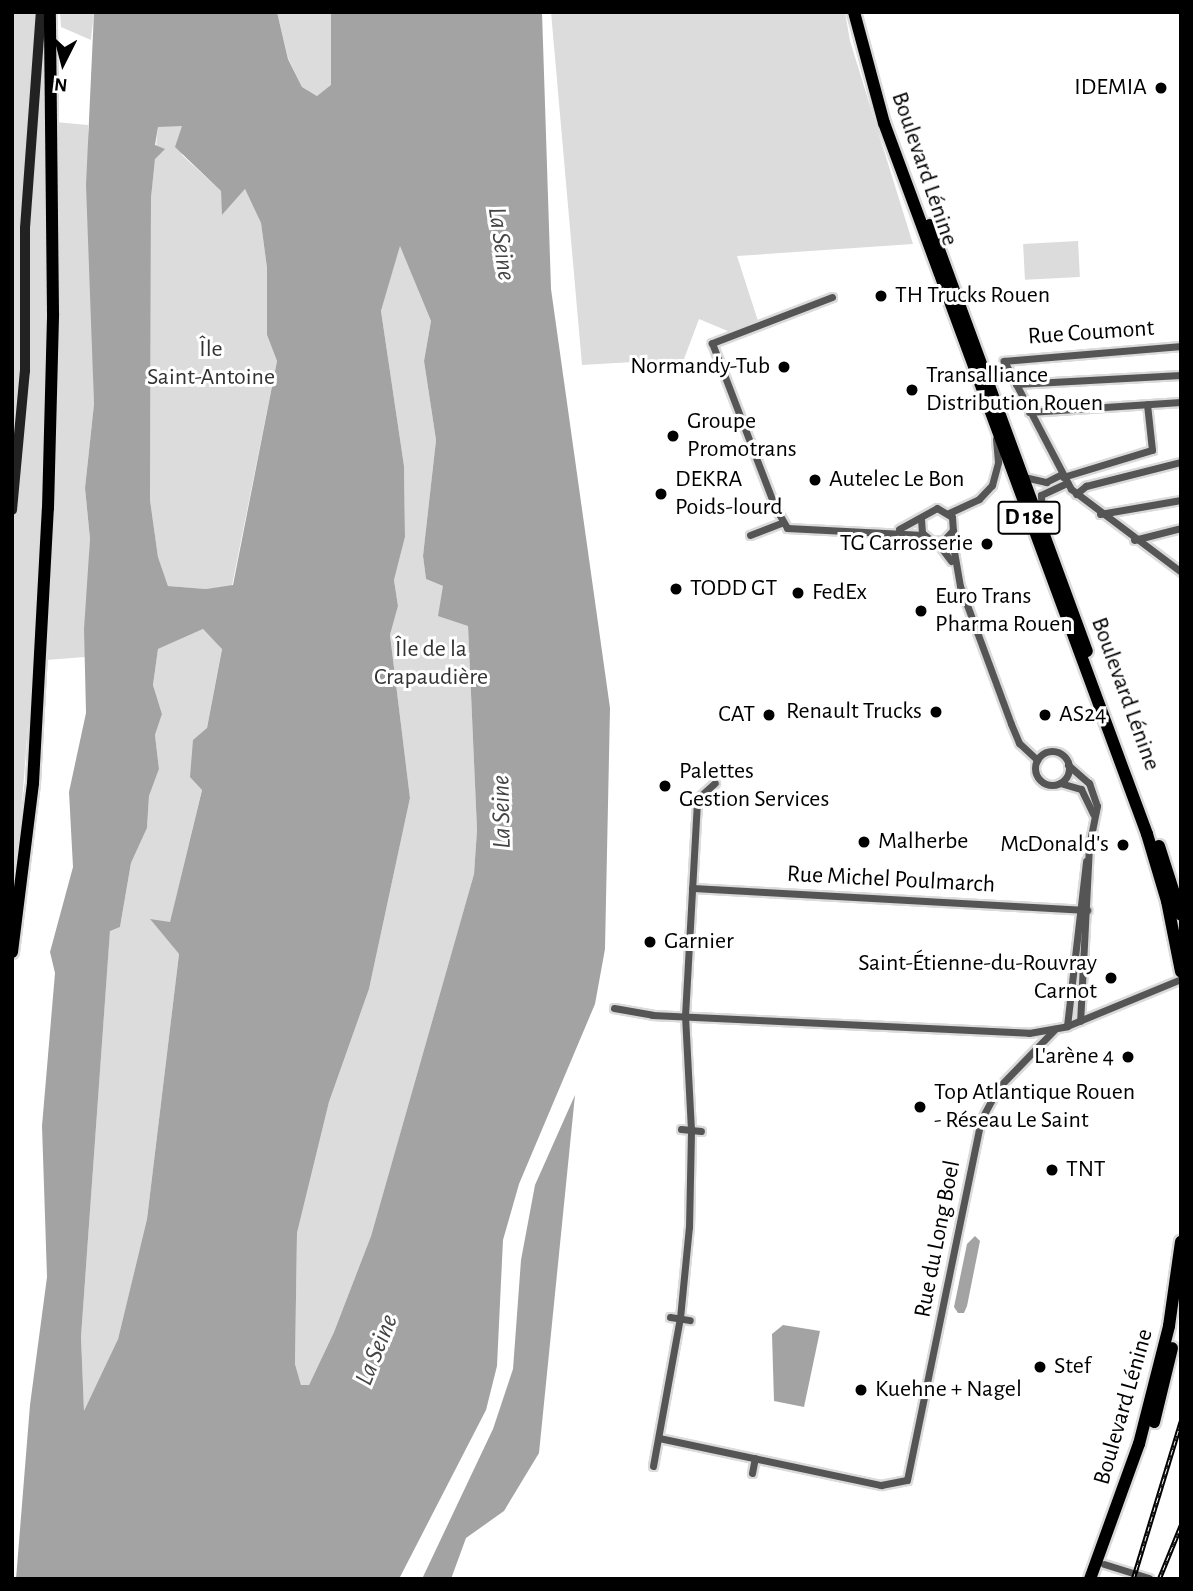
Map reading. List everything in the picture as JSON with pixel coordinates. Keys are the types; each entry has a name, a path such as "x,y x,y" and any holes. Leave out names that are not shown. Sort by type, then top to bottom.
{"main road":[{"path":"12,510 25,372 24,228 41,12"},
{"path":"12,952 33,783 48,508 53,313 50,12"},
{"name":"Boulevard Lénine","path":"854,12 884,123 1154,858 1181,972"},
{"name":"Boulevard Lénine","path":"862,12 894,129 1043,530 1181,915"},
{"name":"Boulevard Lénine","path":"1090,1579 1139,1444 1169,1326 1181,1242"},
{"path":"1099,1579 1153,1424 1181,1296"}],"street":[{"path":"832,296 712,343 782,523 791,529 896,530 924,535 936,541 954,564"},
{"name":"Rue Coumont","path":"1016,384 1004,359 1181,346"},
{"path":"1181,374 1016,384 1064,478 1076,494 1134,540 1181,572"},
{"path":"1029,412 1181,402"},
{"path":"1022,475 1037,483 1064,478 1152,450 1147,404"},
{"path":"896,530 921,520 933,508 949,513 979,499 992,485 998,461 995,428"},
{"path":"1076,494 1086,486 1181,462"},
{"path":"1043,530 1041,495 1064,478"},
{"path":"1100,514 1181,500"},
{"path":"949,513 953,521 951,534 954,564 1019,743 1037,760 1040,780 1049,785 1060,782 1081,789 1093,814"},
{"path":"921,520 924,535"},
{"path":"750,535 782,523"},
{"path":"1134,540 1181,528"},
{"path":"936,541 951,534"},
{"path":"1037,760 1054,752 1089,783 1097,806 1093,814 1078,910 1067,1026"},
{"path":"1060,782 1068,765"},
{"path":"645,1457 654,1463 680,1318 691,1130 685,1016 697,799 715,783"},
{"path":"1080,1021 1089,846"},
{"name":"Rue Michel Poulmarch","path":"692,888 1087,910"},
{"path":"614,1008 685,1016 1020,1033 1067,1026 1181,979"},
{"name":"Rue du Long Boel","path":"755,1458 881,1485 908,1480 981,1120 998,1088 1055,1029"},
{"path":"681,1129 701,1131"},
{"path":"670,1317 691,1320"},
{"path":"659,1438 755,1458 752,1473"},
{"path":"1104,1564 1149,1578"}],"green space":[{"path":"12,12 32,12 43,18 44,121 88,125 94,404 85,488 90,539 85,657 33,661 12,931"},
{"path":"60,12 94,12 91,40 61,27"},
{"path":"277,12 331,12 331,86 317,96 302,87 288,58"},
{"path":"551,12 845,12 850,41 913,244 737,256 758,321 730,332 699,319 684,359 582,365"},
{"name":"Île Saint-Antoine","path":"158,126 182,126 182,155 221,191 223,214 245,189 261,223 267,268 267,335 277,361 232,586 206,589 168,586 158,557 150,500 151,198"},
{"path":"1078,241 1080,277 1025,280 1023,244"},
{"name":"Île de la Crapaudière","path":"400,245 431,321 424,361 436,440 423,556 426,579 443,586 468,626 477,830 474,874 371,1236 334,1332 309,1385 301,1385 295,1364 297,1233 329,1102 369,989 410,798 390,635 398,606 394,580 405,537 404,466 381,311"},
{"path":"203,629 222,648 207,728 202,789 170,923 151,920 179,954 147,1219 118,1339 84,1412 81,1337 110,930 120,927 131,863 147,828 149,796 159,769 155,735 162,714 153,685 158,649"}],"water":[{"name":"La Seine","path":"94,12 277,12 288,59 302,87 317,96 331,85 331,12 542,12 551,289 610,708 605,949 595,1004 519,1184 503,1240 497,1366 486,1410 399,1579 16,1579 30,1405 47,1277 42,1126 55,973 50,952 73,867 69,792 86,713 84,629 90,539 85,488 94,404 86,185","holes":["182,126 175,147 221,191 222,215 245,189 261,223 267,268 267,335 277,361 233,585 206,589 168,586 158,557 150,500 151,198 155,159 165,149 155,145 158,127","400,246 431,321 424,361 436,440 423,556 426,579 443,586 438,616 468,626 477,830 474,874 371,1236 334,1332 309,1385 301,1385 295,1364 297,1233 329,1102 369,989 410,798 390,635 398,606 394,580 405,537 404,466 381,311","203,629 222,649 207,728 193,740 190,777 202,790 170,922 150,919 179,954 147,1219 118,1339 84,1411 81,1337 110,931 120,927 131,863 147,828 149,796 159,769 155,735 162,714 153,685 158,649"]},
{"path":"575,1095 539,1453 504,1511 466,1538 451,1579 422,1579 493,1429 513,1369 521,1260 535,1185"},
{"path":"975,1236 980,1241 967,1306 964,1313 958,1313 954,1307 967,1244"},
{"path":"783,1325 820,1331 804,1407 774,1401 772,1334"}],"railway":[{"path":"1133,1579 1181,1421"},
{"path":"1159,1579 1181,1525"}],"place":[{"name":"IDEMIA","path":"1161,88"},
{"name":"TH Trucks Rouen","path":"881,296"},
{"name":"Normandy-Tub","path":"784,367"},
{"name":"Transalliance Distribution Rouen","path":"912,390"},
{"name":"Groupe Promotrans","path":"673,436"},
{"name":"Autelec Le Bon","path":"815,480"},
{"name":"DEKRA Poids-lourd","path":"661,494"},
{"name":"TG Carrosserie","path":"987,544"},
{"name":"TODD GT","path":"676,589"},
{"name":"FedEx","path":"798,593"},
{"name":"Euro Trans Pharma Rouen","path":"921,611"},
{"name":"Renault Trucks","path":"936,712"},
{"name":"CAT","path":"769,715"},
{"name":"AS24","path":"1045,715"},
{"name":"Palettes Gestion Services","path":"665,786"},
{"name":"Malherbe","path":"864,842"},
{"name":"McDonald's","path":"1123,845"},
{"name":"Garnier","path":"650,942"},
{"name":"Saint-Étienne-du-Rouvray Carnot","path":"1111,978"},
{"name":"L'arène 4","path":"1128,1057"},
{"name":"Top Atlantique Rouen - Réseau Le Saint","path":"920,1107"},
{"name":"TNT","path":"1052,1170"},
{"name":"Stef","path":"1040,1367"},
{"name":"Kuehne + Nagel","path":"861,1390"}]}
